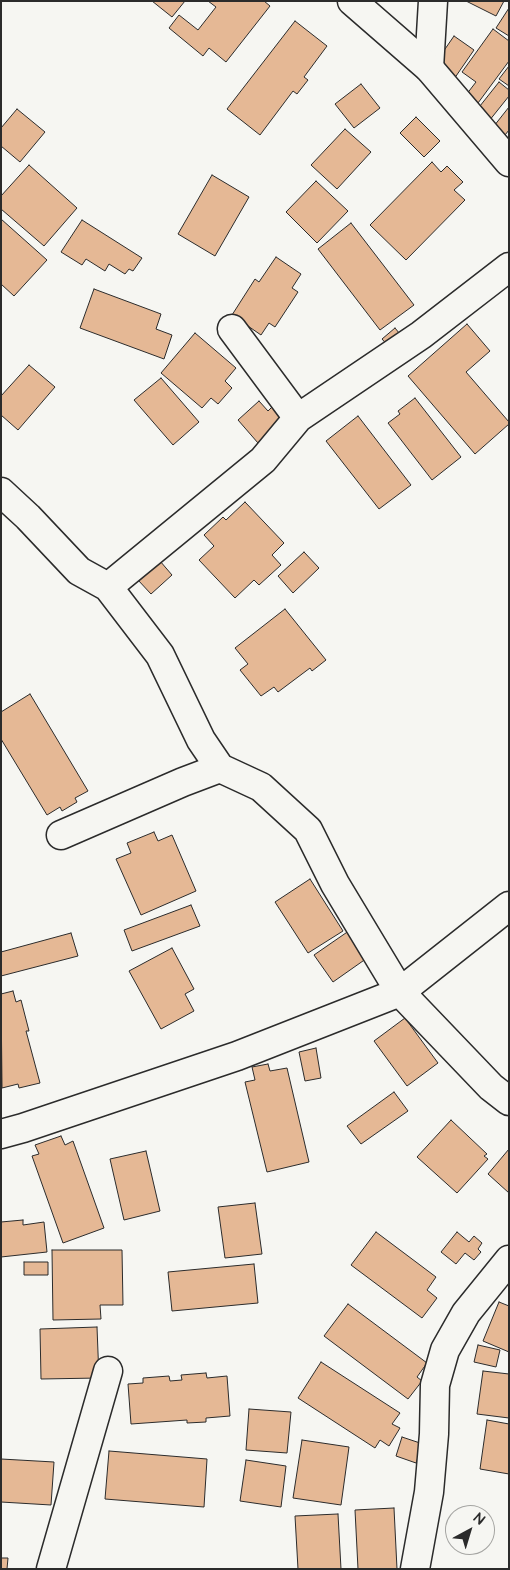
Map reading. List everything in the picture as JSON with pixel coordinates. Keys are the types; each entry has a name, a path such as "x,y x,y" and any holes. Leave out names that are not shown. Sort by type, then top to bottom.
{"street":[{"path":"352,1 429,68 509,162"},
{"path":"429,68 433,1"},
{"path":"108,587 263,460 298,418 421,335 509,268"},
{"path":"232,328 298,418"},
{"path":"1,492 28,517 79,571 108,587 160,655 200,740 220,768 261,787 308,830 334,884 400,992 491,1087 509,1101"},
{"path":"61,835 220,768"},
{"path":"1,1134 237,1056 400,992 509,906"},
{"path":"415,1569 429,1492 434,1434 435,1385 445,1350 466,1313 509,1260"},
{"path":"51,1569 108,1371"}],"building":[{"path":"152,1 185,1 172,17"},
{"path":"208,1 264,1 270,6 226,62 209,48 203,56 169,28 179,15 198,30 216,7"},
{"path":"466,1 504,1 496,16"},
{"path":"509,8 509,36 496,28"},
{"path":"295,21 327,46 304,77 308,80 297,94 293,91 260,135 227,109"},
{"path":"493,29 509,41 509,61 478,103 466,95 476,82 462,72"},
{"path":"454,36 474,50 454,79 434,65"},
{"path":"509,66 509,86 499,79"},
{"path":"499,82 509,90 509,96 489,121 476,111"},
{"path":"361,84 380,108 354,128 335,104"},
{"path":"509,107 509,130 505,135 494,126"},
{"path":"17,109 45,132 20,162 1,146 1,128"},
{"path":"416,117 440,141 424,157 400,133"},
{"path":"345,129 371,152 337,189 311,165"},
{"path":"432,162 441,172 447,166 463,182 454,190 465,200 406,260 370,225"},
{"path":"29,165 77,208 44,246 1,209 1,196"},
{"path":"212,175 249,197 215,256 178,234"},
{"path":"316,181 348,211 317,243 286,212"},
{"path":"1,219 47,260 14,296 1,284"},
{"path":"82,220 142,258 133,271 129,269 125,274 109,264 105,271 86,259 82,265 61,252"},
{"path":"351,223 414,305 380,330 318,249"},
{"path":"276,257 301,274 292,288 298,292 275,327 269,323 261,335 232,315 255,279 259,282"},
{"path":"94,289 161,314 156,329 172,335 164,359 80,328"},
{"path":"467,324 490,351 466,372 509,422 475,454 408,376"},
{"path":"395,328 404,339 391,349 382,339"},
{"path":"195,333 236,368 225,381 232,388 218,404 211,398 202,408 161,373"},
{"path":"29,365 55,387 18,430 1,415 1,396"},
{"path":"161,378 199,422 173,445 134,400"},
{"path":"415,398 461,457 432,480 388,423 400,414 398,411"},
{"path":"259,401 268,411 272,407 283,420 258,443 238,420"},
{"path":"358,416 411,485 379,509 326,441"},
{"path":"245,502 284,543 272,555 281,565 259,585 254,580 235,598 199,560 214,546 204,535 223,517 226,520"},
{"path":"304,552 319,568 293,593 278,576"},
{"path":"160,561 172,575 151,594 138,580"},
{"path":"285,609 326,660 312,671 310,668 278,692 274,687 261,696 240,670 248,664 235,648"},
{"path":"30,694 88,791 75,798 77,802 62,811 60,807 47,815 1,739 1,712"},
{"path":"154,832 158,841 172,835 196,891 141,915 116,859 131,853 127,843"},
{"path":"310,879 343,931 308,953 275,902"},
{"path":"191,905 200,926 132,951 124,930"},
{"path":"356,926 370,956 333,982 314,955"},
{"path":"71,933 78,956 1,976 1,952"},
{"path":"172,948 194,989 185,994 194,1011 161,1029 129,971"},
{"path":"13,991 16,1002 21,1000 29,1031 26,1031 40,1083 19,1088 18,1084 2,1088 1,994"},
{"path":"405,1018 438,1063 407,1086 374,1041"},
{"path":"316,1048 321,1078 305,1081 299,1052"},
{"path":"268,1064 270,1071 287,1068 309,1162 267,1172 245,1082 255,1080 252,1067"},
{"path":"394,1092 408,1111 361,1144 347,1126"},
{"path":"451,1120 487,1154 484,1156 488,1159 457,1193 417,1157"},
{"path":"61,1136 65,1145 73,1141 104,1228 63,1243 32,1156 39,1154 35,1145"},
{"path":"509,1149 509,1193 488,1174"},
{"path":"146,1151 160,1211 124,1220 110,1159"},
{"path":"255,1203 262,1254 225,1258 218,1207"},
{"path":"23,1220 23,1225 44,1222 47,1252 1,1257 1,1222"},
{"path":"376,1232 436,1277 427,1290 437,1298 422,1318 351,1265"},
{"path":"457,1232 469,1242 474,1236 482,1243 478,1249 481,1252 474,1260 465,1253 456,1264 441,1252"},
{"path":"52,1250 122,1250 123,1305 100,1305 101,1319 53,1320"},
{"path":"24,1262 48,1262 48,1275 24,1275"},
{"path":"254,1264 258,1303 172,1311 168,1272"},
{"path":"499,1302 509,1306 509,1352 483,1341"},
{"path":"348,1304 427,1363 417,1377 422,1381 408,1399 324,1336"},
{"path":"97,1327 99,1378 41,1379 40,1329"},
{"path":"478,1345 500,1350 496,1367 474,1362"},
{"path":"321,1362 400,1413 392,1424 400,1428 389,1446 380,1440 375,1448 298,1398"},
{"path":"483,1371 509,1374 509,1418 477,1414"},
{"path":"206,1373 207,1378 227,1376 230,1416 206,1418 206,1422 187,1423 187,1420 131,1424 128,1384 143,1383 143,1378 169,1376 170,1381 182,1380 181,1375"},
{"path":"249,1409 291,1412 287,1453 246,1450"},
{"path":"487,1420 509,1424 509,1474 480,1469"},
{"path":"402,1437 423,1444 416,1463 396,1456"},
{"path":"302,1440 349,1447 341,1505 293,1498"},
{"path":"109,1451 207,1459 204,1507 105,1499"},
{"path":"1,1459 54,1462 51,1505 1,1502"},
{"path":"246,1460 286,1466 281,1507 240,1501"},
{"path":"394,1508 397,1569 358,1569 355,1510"},
{"path":"338,1514 341,1569 298,1569 295,1516"},
{"path":"1,1558 8,1558 7,1569 1,1569"}]}
